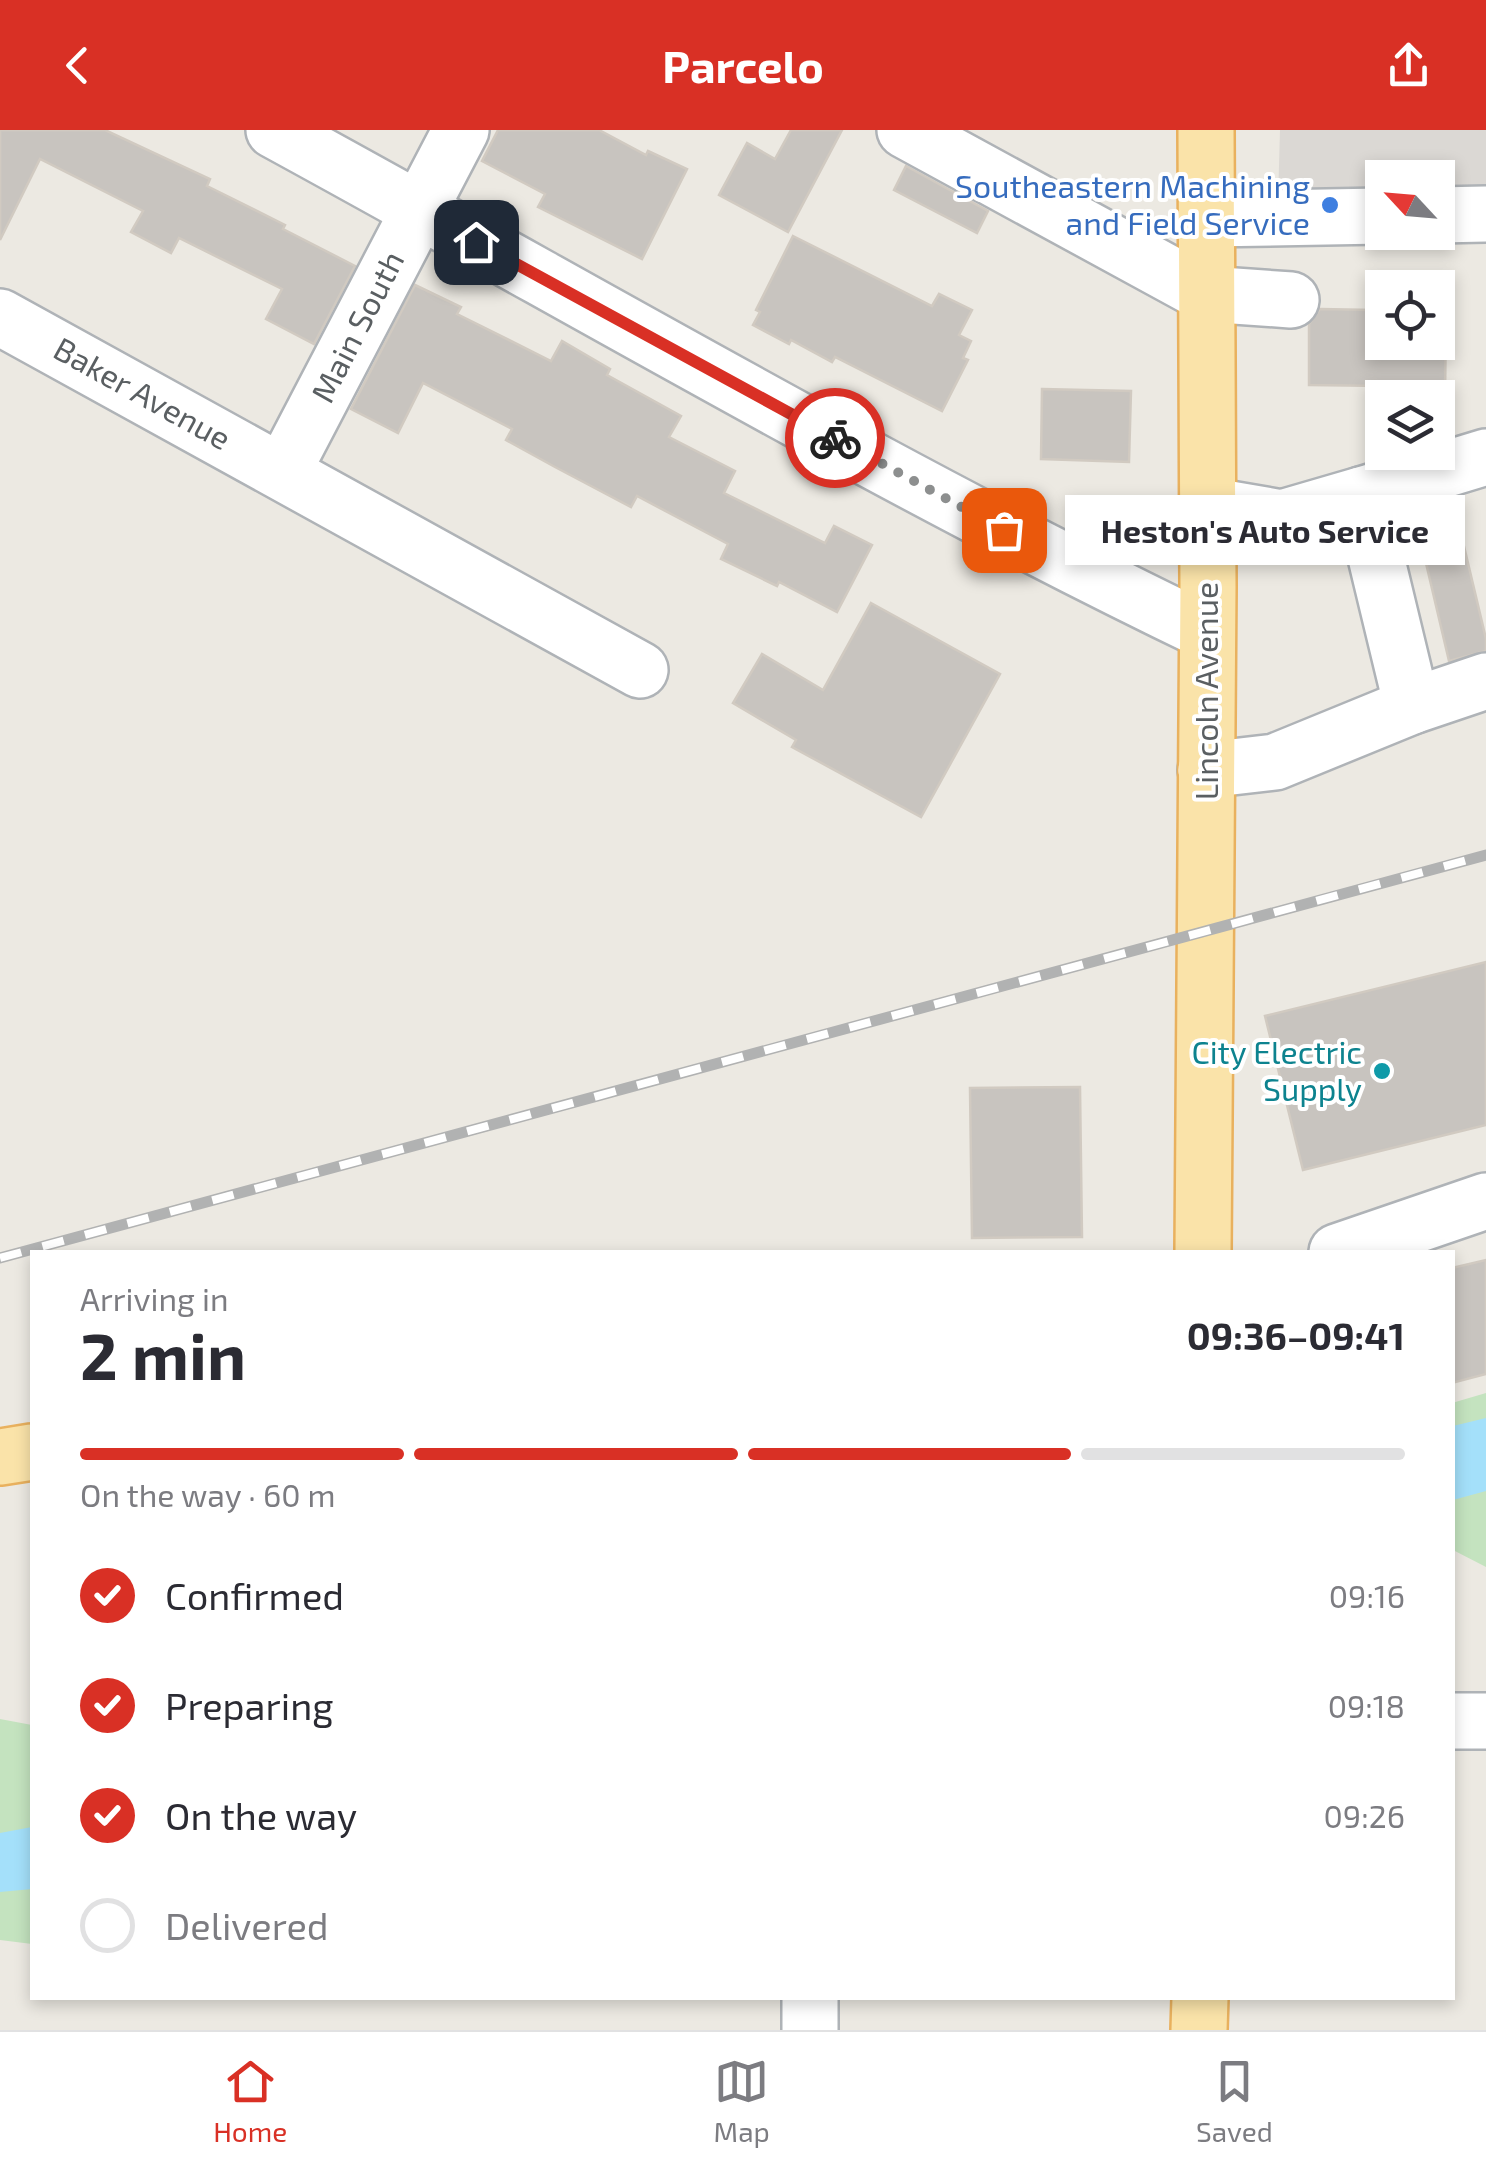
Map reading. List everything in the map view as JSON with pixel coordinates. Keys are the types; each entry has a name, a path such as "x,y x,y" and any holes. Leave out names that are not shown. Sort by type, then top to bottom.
{"main road":[{"name":"Lincoln Avenue","path":"1203,1250 1208,632 1206,130"},
{"path":"0,1457 30,1452"},
{"path":"1200,2000 1200,2030"}],"street":[{"path":"274,130 1038,548 1208,632"},
{"name":"Main South","path":"283,471 461,130"},
{"path":"905,130 1206,294 1291,300"},
{"path":"1455,215 1486,214"},
{"path":"1206,219 1365,216"},
{"name":"Baker Avenue","path":"0,317 640,670"},
{"path":"1208,505 1282,518 1486,457"},
{"path":"1361,495 1412,706"},
{"path":"1206,770 1275,762 1412,706 1486,681"},
{"path":"1342,1250 1486,1201"},
{"path":"1455,1721 1486,1721"},
{"path":"810,2000 810,2030"}],"shaded area":[{"name":"Southeastern Machining and Field Service","path":"1280,130 1486,130 1486,236 1455,236 1455,160 1365,160 1365,237 1277,237"}],"green space":[{"path":"1486,1393 1486,1567 1455,1551 1455,1402"},
{"path":"0,1719 30,1725 30,1944 0,1940"}],"water":[{"path":"1486,1418 1486,1491 1455,1499 1455,1426"},
{"path":"30,1827 30,1889 0,1892 0,1833"}],"building":[{"path":"0,130 105,130 210,179 207,186 355,266 314,344 266,319 282,289 179,238 171,253 131,232 143,211 40,159 0,240"},
{"path":"498,130 599,130 646,155 648,151 687,169 642,259 538,207 545,194 482,161"},
{"path":"791,130 842,130 788,232 719,195 747,143 775,159"},
{"path":"906,166 988,211 977,233 894,190"},
{"path":"793,236 932,306 939,294 972,310 959,335 971,341 963,358 968,360 942,411 835,357 832,362 753,325 760,312 756,310"},
{"path":"415,285 461,307 457,314 551,361 562,341 610,369 607,375 681,416 669,437 735,471 724,493 825,543 834,526 872,545 837,612 779,582 777,586 721,559 728,544 637,496 631,507 555,467 506,440 512,429 423,383 398,433 351,409"},
{"path":"1320,309 1365,310 1365,360 1445,360 1445,380 1309,385 1309,324"},
{"path":"1042,389 1131,391 1129,462 1041,459"},
{"path":"1453,500 1486,651 1449,661 1414,512"},
{"path":"871,603 1000,674 921,817 792,747 796,740 733,703 762,654 823,690"},
{"name":"City Electric Supply","path":"1486,962 1486,1125 1303,1170 1265,1016"},
{"path":"1080,1087 1082,1237 972,1238 970,1088"},
{"path":"1486,1260 1486,1374 1455,1382 1455,1267"}],"railway":[{"path":"0,1258 1486,855"}],"way so far":[{"path":"835,438 1004,530"}],"place":[{"name":"Southeastern Machining and Field Service","path":"1330,205"},
{"name":"Heston's Auto Service","path":"1004,530"},
{"name":"City Electric Supply","path":"1382,1071"}],"route":[{"path":"476,242 835,438"}]}
